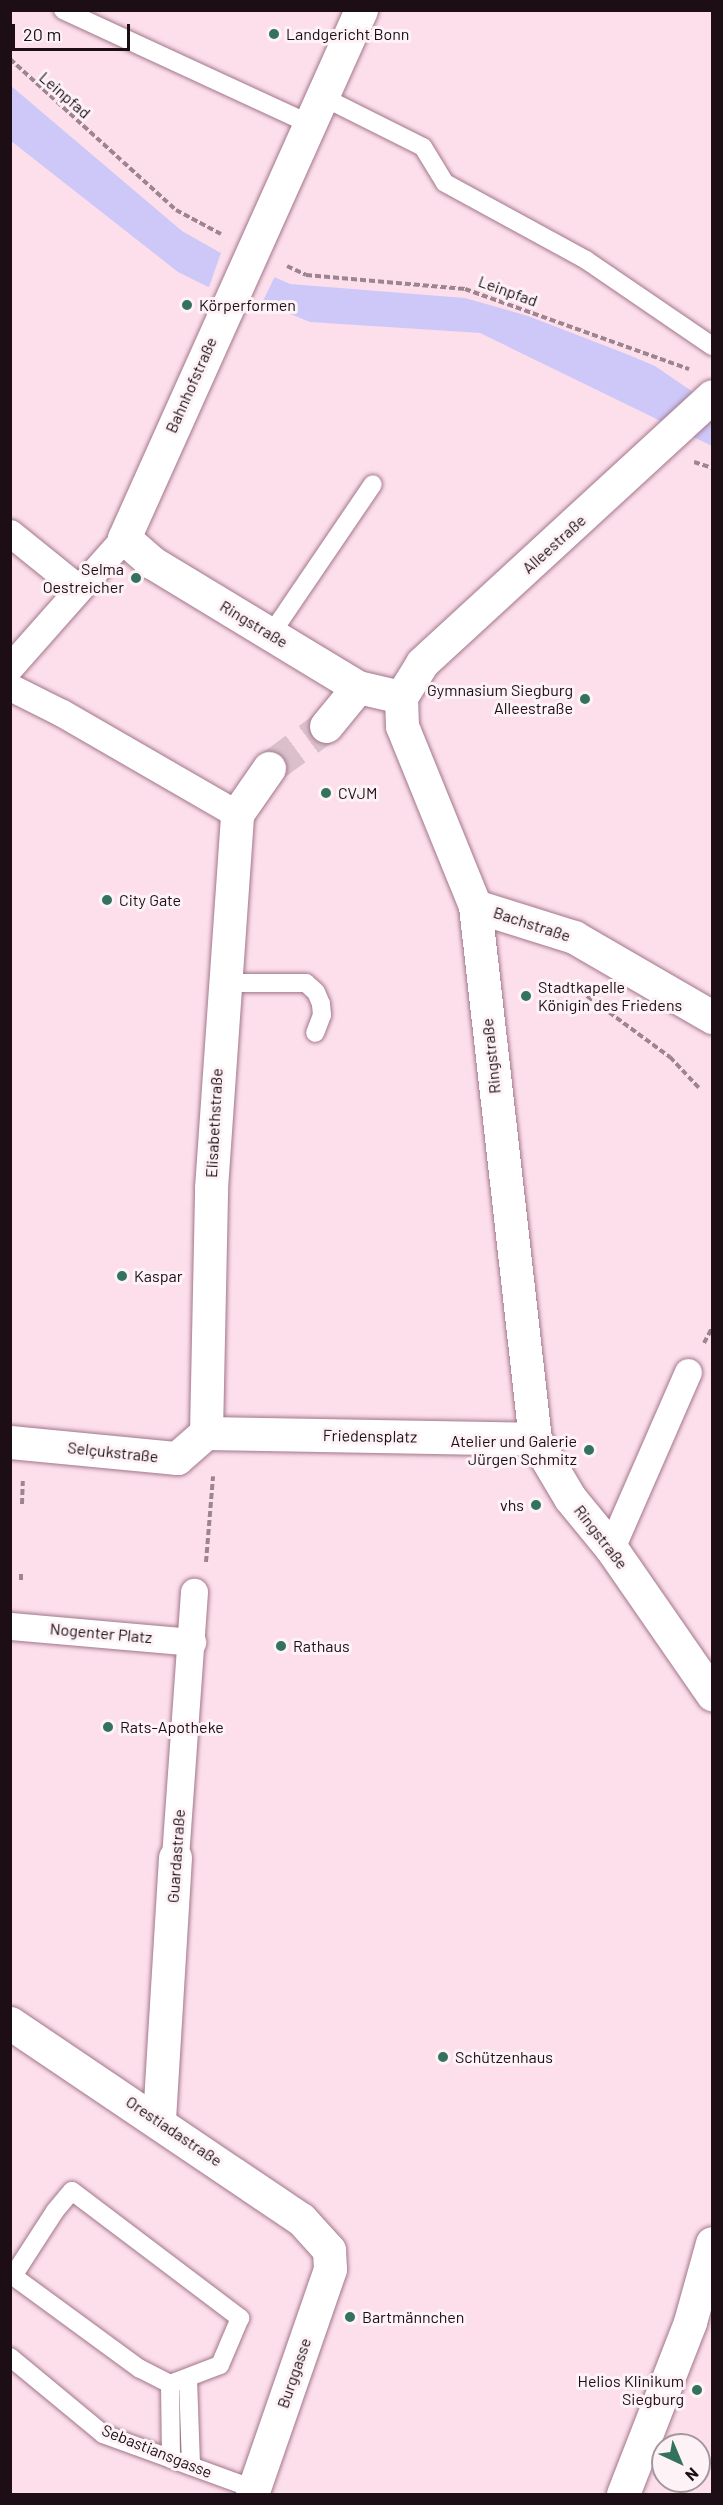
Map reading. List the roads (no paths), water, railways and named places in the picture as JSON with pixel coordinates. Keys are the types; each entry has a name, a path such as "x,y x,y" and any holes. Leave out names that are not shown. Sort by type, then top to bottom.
{"street":[{"name":"Bahnhofstraße","path":"10,667 77,587 123,538 361,10"},
{"name":"Alleestraße","path":"401,697 422,663 712,397"},
{"path":"10,533 77,587"},
{"name":"Ringstraße","path":"123,538 153,563 358,687 401,697 402,726 474,906 535,1439 570,1498 611,1548 712,1694"},
{"path":"10,687 72,718 237,814 269,768"},
{"path":"326,726 358,687"},
{"name":"Elisabethstraße","path":"211,1433 211,1188 237,814"},
{"name":"Bachstraße","path":"474,906 574,937 712,1017"},
{"path":"611,1548 688,1372"},
{"name":"Friedensplatz","path":"211,1433 535,1439"},
{"name":"Selçukstraße","path":"10,1442 177,1458 211,1433"},
{"name":"Guardastraße","path":"159,2120 194,1592"},
{"name":"Nogenter Platz","path":"10,1626 192,1642"},
{"name":"Orestiadastraße","path":"10,2023 159,2120 301,2219 329,2250"},
{"path":"623,2494 690,2322 712,2243"},
{"name":"Burggasse","path":"253,2492 330,2269 329,2250"}],"lane":[{"path":"63,10 315,110 423,147 445,183 586,260 712,346"},
{"path":"271,634 373,484"},
{"path":"224,983 306,983 316,992 321,1004 322,1015 315,1033"},
{"path":"72,2191 240,2318 220,2365 170,2384 140,2369 13,2276 72,2191"},
{"name":"Sebastiansgasse","path":"10,2357 103,2434 191,2466 253,2492"},
{"path":"188,2379 191,2466"},
{"path":"170,2384 171,2459"}],"tunnel":[{"path":"269,768 326,726"}],"place":[{"name":"Landgericht Bonn","path":"274,34"},
{"name":"Körperformen","path":"187,305"},
{"name":"Selma Oestreicher","path":"136,578"},
{"name":"Gymnasium Siegburg Alleestraße","path":"585,699"},
{"name":"CVJM","path":"326,793"},
{"name":"City Gate","path":"107,900"},
{"name":"Stadtkapelle Königin des Friedens","path":"526,996"},
{"name":"Kaspar","path":"122,1276"},
{"name":"Atelier und Galerie Jürgen Schmitz","path":"589,1450"},
{"name":"vhs","path":"536,1505"},
{"name":"Rathaus","path":"281,1646"},
{"name":"Rats-Apotheke","path":"108,1727"},
{"name":"Schützenhaus","path":"443,2057"},
{"name":"Bartmännchen","path":"350,2317"},
{"name":"Helios Klinikum Siegburg","path":"697,2390"}]}
